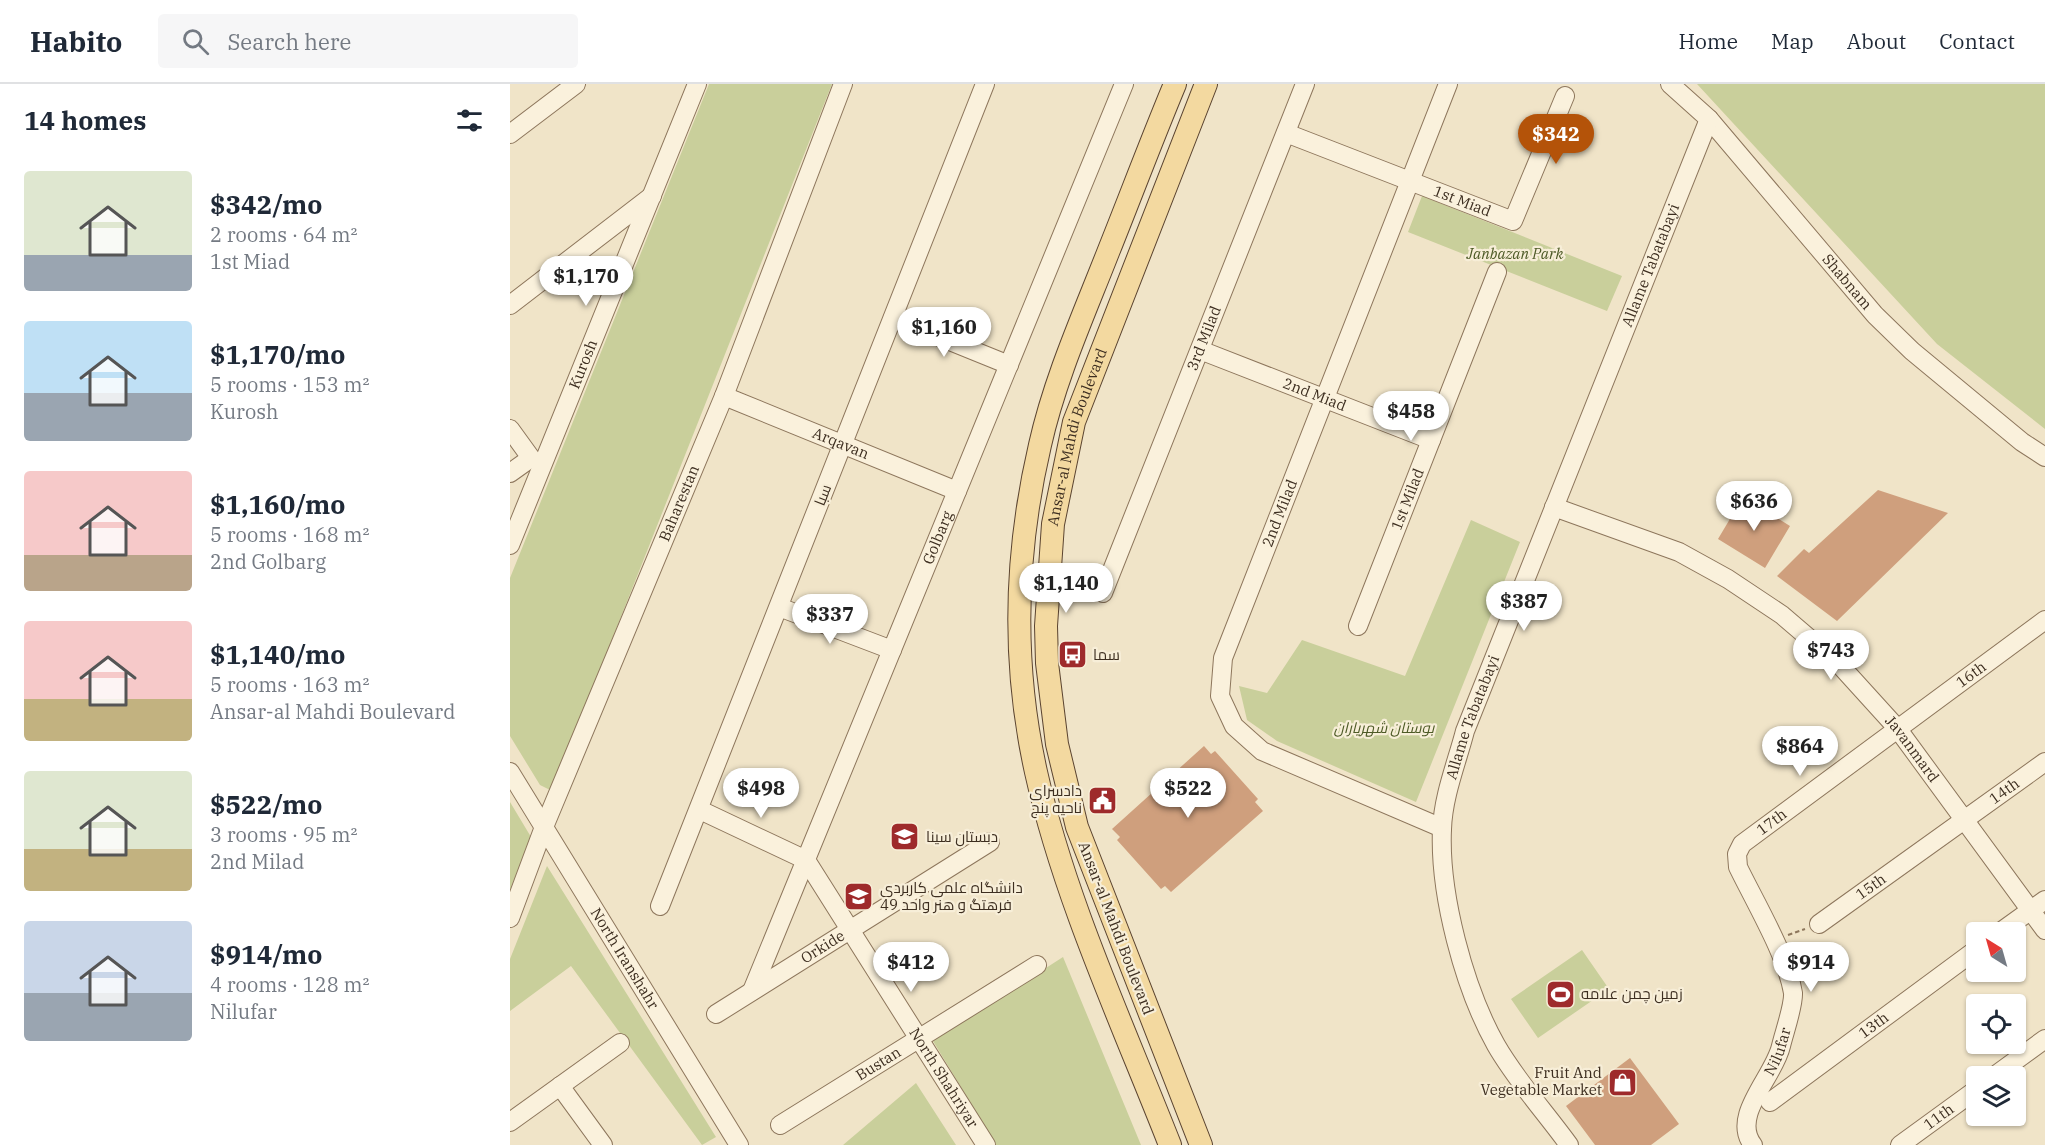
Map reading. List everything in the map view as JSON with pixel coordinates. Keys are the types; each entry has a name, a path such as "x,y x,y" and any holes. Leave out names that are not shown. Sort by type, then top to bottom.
{"main road":[{"name":"Ansar-al Mahdi Boulevard","path":"1170,1145 1093,948 1049,824 1024,708 1020,662 1019,577 1040,445 1058,384 1175,84"},
{"name":"Ansar-al Mahdi Boulevard","path":"1201,1145 1077,827 1054,725 1047,663 1046,626 1053,524 1074,422 1206,84"}],"street":[{"path":"510,134 576,84"},
{"name":"Kurosh","path":"510,545 697,84"},
{"name":"Baharestan","path":"510,918 544,827 724,396 843,84"},
{"name":"سبا","path":"660,906 700,810 985,84"},
{"name":"Golbarg","path":"752,992 1124,84"},
{"name":"3rd Milad","path":"1103,593 1305,84"},
{"name":"2nd Milad","path":"1442,828 1262,751 1234,726 1220,696 1223,658 1448,84"},
{"name":"Shabnam","path":"1670,84 1709,119 1875,315 1912,351 2022,442 2045,457"},
{"name":"1st Miad","path":"1286,133 1514,221 1564,96"},
{"name":"Allame Tabatabayi","path":"1569,1145 1496,1044 1475,996 1455,938 1443,880 1442,828 1446,802 1465,731 1709,119"},
{"path":"510,305 653,194"},
{"name":"1st Milad","path":"1358,626 1497,272"},
{"path":"893,318 1009,365"},
{"name":"2nd Miad","path":"1200,350 1431,440"},
{"name":"Arqavan","path":"724,396 957,491"},
{"path":"510,429 531,458 510,472"},
{"name":"Javanmard","path":"1554,507 1678,552 1728,579 1782,615 1838,663 1897,728 1962,820 2038,905 2045,930"},
{"path":"779,607 892,650"},
{"name":"16th","path":"1897,728 2045,620"},
{"name":"17th","path":"1737,854 1742,844 1897,728"},
{"name":"14th","path":"1962,820 2045,762"},
{"name":"North Iranshahr","path":"510,772 739,1145"},
{"path":"700,810 806,860"},
{"name":"15th","path":"1819,924 1962,820"},
{"name":"Orkide","path":"716,1014 990,842"},
{"name":"Nilufar","path":"1737,854 1738,867 1774,940 1793,994 1780,1050 1746,1119 1745,1134 1754,1145"},
{"name":"North Shahriyar","path":"806,860 986,1145"},
{"path":"2014,922 2038,905"},
{"name":"13th","path":"1770,1102 1966,957"},
{"name":"Bustan","path":"780,1125 1037,965"},
{"path":"2008,1066 2045,1039"},
{"path":"510,1122 620,1043"},
{"path":"560,1086 603,1145"},
{"name":"11th","path":"1900,1145 1966,1097"}],"path":[{"path":"1774,940 1819,924"}],"green space":[{"path":"709,84 832,84 552,791 540,785 510,736 510,578"},
{"path":"1697,84 2045,84 2045,429 1937,344"},
{"name":"Janbazan Park","path":"1422,196 1622,276 1607,311 1408,232"},
{"name":"بوستان شهریاران","path":"1471,520 1520,542 1416,802 1277,741 1247,720 1239,686 1267,693 1302,640 1405,676"},
{"path":"510,802 531,837 510,890"},
{"path":"547,866 716,1137 702,1145 571,966 510,1011 510,959"},
{"name":"زمین چمن علامه","path":"1582,950 1609,989 1538,1038 1511,999"},
{"path":"1063,957 1141,1145 996,1145 933,1041"},
{"path":"916,1083 956,1145 843,1145"}],"building":[{"path":"1878,490 1948,513 1837,621 1777,576 1804,549 1809,553"},
{"path":"1743,497 1790,526 1765,568 1718,539"},
{"path":"1204,746 1211,754 1215,751 1258,799 1255,802 1263,811 1171,892 1165,886 1161,889 1117,840 1120,837 1112,829"},
{"name":"Fruit And Vegetable Market","path":"1630,1058 1679,1124 1651,1145 1595,1145 1566,1106"}],"place":[{"name":"سما","path":"1072,655"},
{"name":"دادسرای ناحیه پنج","path":"1103,800"},
{"name":"دبستان سینا","path":"905,837"},
{"name":"دانشگاه علمی کاربردی فرهتگ و هنر واحد 49","path":"859,897"},
{"name":"زمین چمن علامه","path":"1560,994"},
{"name":"Fruit And Vegetable Market","path":"1623,1082"}]}
